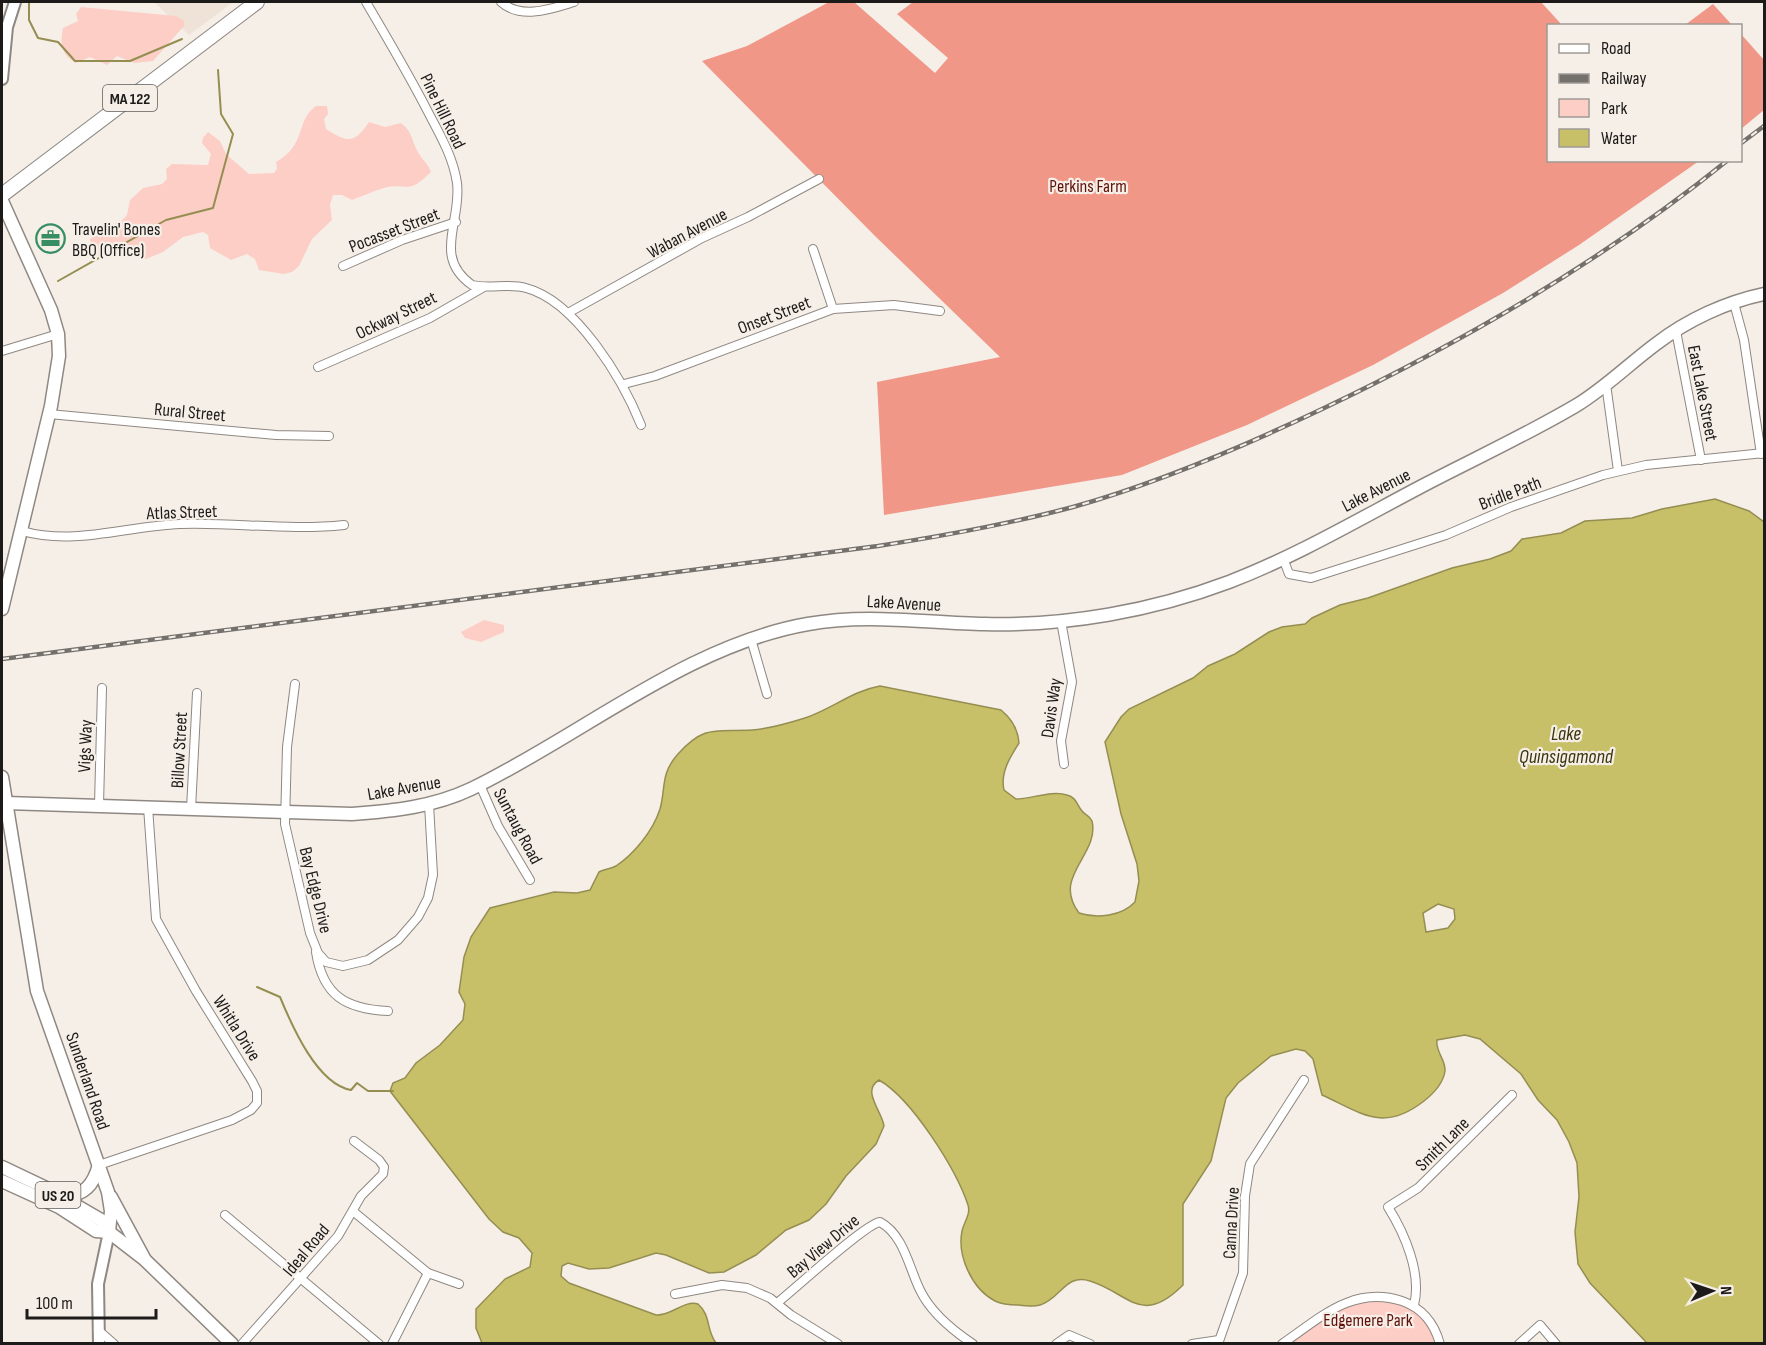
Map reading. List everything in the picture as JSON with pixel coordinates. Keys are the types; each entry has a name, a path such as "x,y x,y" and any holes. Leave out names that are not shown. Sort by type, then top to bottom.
{"highway":[{"name":"MA 122","path":"2,195 257,2"}],"main road":[{"path":"2,201 51,310 58,334 58,364 49,414 2,609"},
{"name":"Lake Avenue","path":"6,803 352,814 396,811 429,804 480,785 675,674 751,639 802,625 858,618 995,625 1061,621 1122,612 1189,596 1237,579 1282,558 1557,416 1606,384 1676,331 1734,303 1764,294"},
{"name":"Sunderland Road","path":"2,777 37,991 108,1192 111,1211 109,1232"},
{"path":"63,1198 81,1194 90,1187 99,1166"},
{"name":"US 20","path":"2,1167 101,1220 109,1232 144,1259 232,1344"},
{"name":"US 20","path":"2,1181 59,1207 96,1231 109,1232"},
{"path":"108,1192 134,1236 144,1259"}],"street":[{"path":"2,74 8,27 15,2"},
{"name":"Pine Hill Road","path":"366,2 448,150 457,183 456,222 449,246 454,264 467,281 485,286 528,288 568,313 583,327 624,384 640,425"},
{"path":"501,2 517,11 532,11 574,2"},
{"name":"Waban Avenue","path":"568,313 702,238 748,217 819,179"},
{"name":"Pocasset Street","path":"343,266 402,240 456,222"},
{"path":"813,249 833,309"},
{"name":"Ockway Street","path":"318,367 430,318 485,286"},
{"path":"1734,303 1744,340 1763,454"},
{"name":"Onset Street","path":"624,384 655,376 833,309 894,305 940,311"},
{"name":"East Lake Street","path":"1676,331 1701,460"},
{"path":"2,351 58,334"},
{"path":"1606,384 1618,471"},
{"name":"Rural Street","path":"49,414 276,435 329,436"},
{"name":"Bridle Path","path":"1282,558 1289,574 1301,578 1318,576 1446,535 1521,503 1618,471 1763,454"},
{"name":"Atlas Street","path":"22,531 53,538 179,524 304,529 344,525"},
{"name":"Davis Way","path":"1061,621 1072,682 1061,741 1064,765"},
{"path":"751,639 767,694"},
{"name":"Bay Edge Drive","path":"296,684 286,747 287,812 285,824 314,945 318,953 330,964 343,966 360,963 387,949 412,925 424,908 432,882 429,804"},
{"name":"Vigs Way","path":"99,805 102,688"},
{"name":"Billow Street","path":"191,809 197,693"},
{"name":"Suntaug Road","path":"480,785 498,826 530,880"},
{"name":"Whitla Drive","path":"99,1166 232,1120 251,1110 257,1102 252,1081 196,991 156,918 148,807"},
{"path":"314,945 318,969 324,981 337,994 357,1009 388,1011"},
{"name":"Canna Drive","path":"1218,1342 1243,1273 1245,1196 1251,1164 1304,1080"},
{"name":"Smith Lane","path":"1414,1305 1417,1289 1415,1273 1388,1208 1418,1188 1512,1095"},
{"name":"Ideal Road","path":"242,1344 338,1236 354,1212 361,1196 384,1170 372,1153 354,1141"},
{"path":"354,1212 428,1273 459,1284"},
{"path":"225,1215 379,1344"},
{"name":"Bay View Drive","path":"777,1303 832,1259 861,1231 880,1222 904,1251 920,1292 928,1304 948,1326 973,1344"},
{"path":"99,1344 98,1284 109,1232"},
{"path":"392,1344 428,1273"},
{"path":"675,1293 704,1287 731,1285 755,1291 838,1344"},
{"path":"1282,1344 1328,1312 1354,1299 1385,1295 1414,1305 1430,1320 1440,1344"},
{"path":"1519,1344 1540,1325 1556,1344"},
{"path":"98,1330 114,1344"},
{"path":"1056,1344 1069,1335 1090,1344"},
{"path":"1192,1344 1218,1342"}],"shaded area":[{"path":"154,2 233,2 189,35"}],"green space":[{"name":"Perkins Farm","path":"829,2 854,2 935,73 948,58 897,14 913,2 1541,2 1561,24 1547,24 1547,162 1698,162 1579,245 1503,293 1373,365 1247,425 1122,475 884,515 877,382 1000,357 875,236 702,61 747,46"},
{"path":"1713,4 1731,24 1686,24"},
{"path":"81,7 176,16 184,21 184,26 153,61 134,63 117,56 107,65 90,57 76,63 67,56 63,48 62,33 63,28 78,21 76,14"},
{"path":"1742,35 1764,60 1764,110 1742,128"},
{"path":"316,106 327,106 328,114 324,119 326,129 345,139 355,138 369,122 385,127 401,123 410,133 418,152 431,172 412,186 384,188 352,200 342,195 333,195 330,205 332,220 312,239 299,266 292,272 284,274 259,270 255,259 247,254 231,260 210,248 208,235 203,232 183,237 163,252 146,259 117,254 104,256 92,252 90,239 107,226 120,222 127,215 130,200 143,188 162,184 167,179 166,169 172,164 208,165 211,154 202,143 208,132 220,141 226,154 249,174 274,173 277,169 276,162 286,155 297,141 305,119"},
{"path":"484,620 504,625 504,632 481,642 465,638 461,632"},
{"name":"Edgemere Park","path":"1385,1295 1422,1311 1438,1344 1280,1344 1362,1297"}],"water":[{"name":"Lake Quinsigamond","path":"1715,499 1749,511 1764,522 1764,1343 1647,1343 1590,1283 1578,1264 1575,1232 1579,1197 1577,1163 1557,1120 1538,1100 1521,1074 1480,1039 1465,1035 1437,1040 1445,1067 1440,1084 1424,1101 1396,1116 1373,1117 1322,1095 1313,1059 1305,1051 1296,1049 1271,1056 1238,1083 1226,1098 1211,1161 1183,1204 1183,1285 1156,1304 1135,1303 1103,1286 1082,1279 1069,1283 1053,1298 1038,1306 1003,1304 987,1296 973,1280 964,1261 961,1241 969,1208 954,1173 918,1118 892,1089 879,1080 874,1085 872,1095 884,1126 876,1144 846,1176 826,1204 809,1220 786,1230 756,1255 724,1272 709,1273 656,1253 609,1268 589,1269 568,1263 562,1266 561,1276 569,1283 656,1315 662,1315 687,1304 698,1304 705,1313 716,1343 482,1343 476,1328 476,1309 505,1279 530,1267 532,1253 519,1238 503,1232 489,1219 390,1091 393,1083 405,1078 416,1063 440,1045 463,1020 465,1004 459,992 464,957 471,937 490,908 554,892 577,893 590,890 599,872 623,861 648,834 660,809 668,768 687,744 712,732 759,729 786,724 815,714 860,692 880,686 1001,710 1014,725 1019,743 1009,760 1003,777 1004,790 1016,799 1055,794 1067,795 1074,799 1090,818 1093,833 1073,877 1070,888 1072,900 1079,913 1094,916 1109,915 1130,907 1135,902 1139,881 1137,864 1121,814 1105,742 1129,709 1193,678 1208,666 1235,654 1269,632 1282,627 1305,624 1312,618 1340,605 1368,598 1452,568 1490,559 1511,551 1522,539 1561,533 1585,521 1632,518 1662,509","holes":["1438,904 1454,909 1455,919 1448,928 1426,932 1423,913"]}],"waterway":[{"path":"29,2 29,20 38,38 58,42 75,61 130,61 182,39"},
{"path":"58,281 166,220 213,208 233,134 221,114 218,70"},
{"path":"257,987 280,997 307,1052 327,1077 351,1090 357,1083 368,1091 393,1091"}],"railway":[{"path":"1742,142 1764,126"},
{"path":"2,659 878,546 1025,519 1105,498 1167,476 1260,438 1427,356 1582,265 1681,197 1725,162"}],"place":[{"name":"Travelin' Bones BBQ (Office)","path":"51,239"}]}
